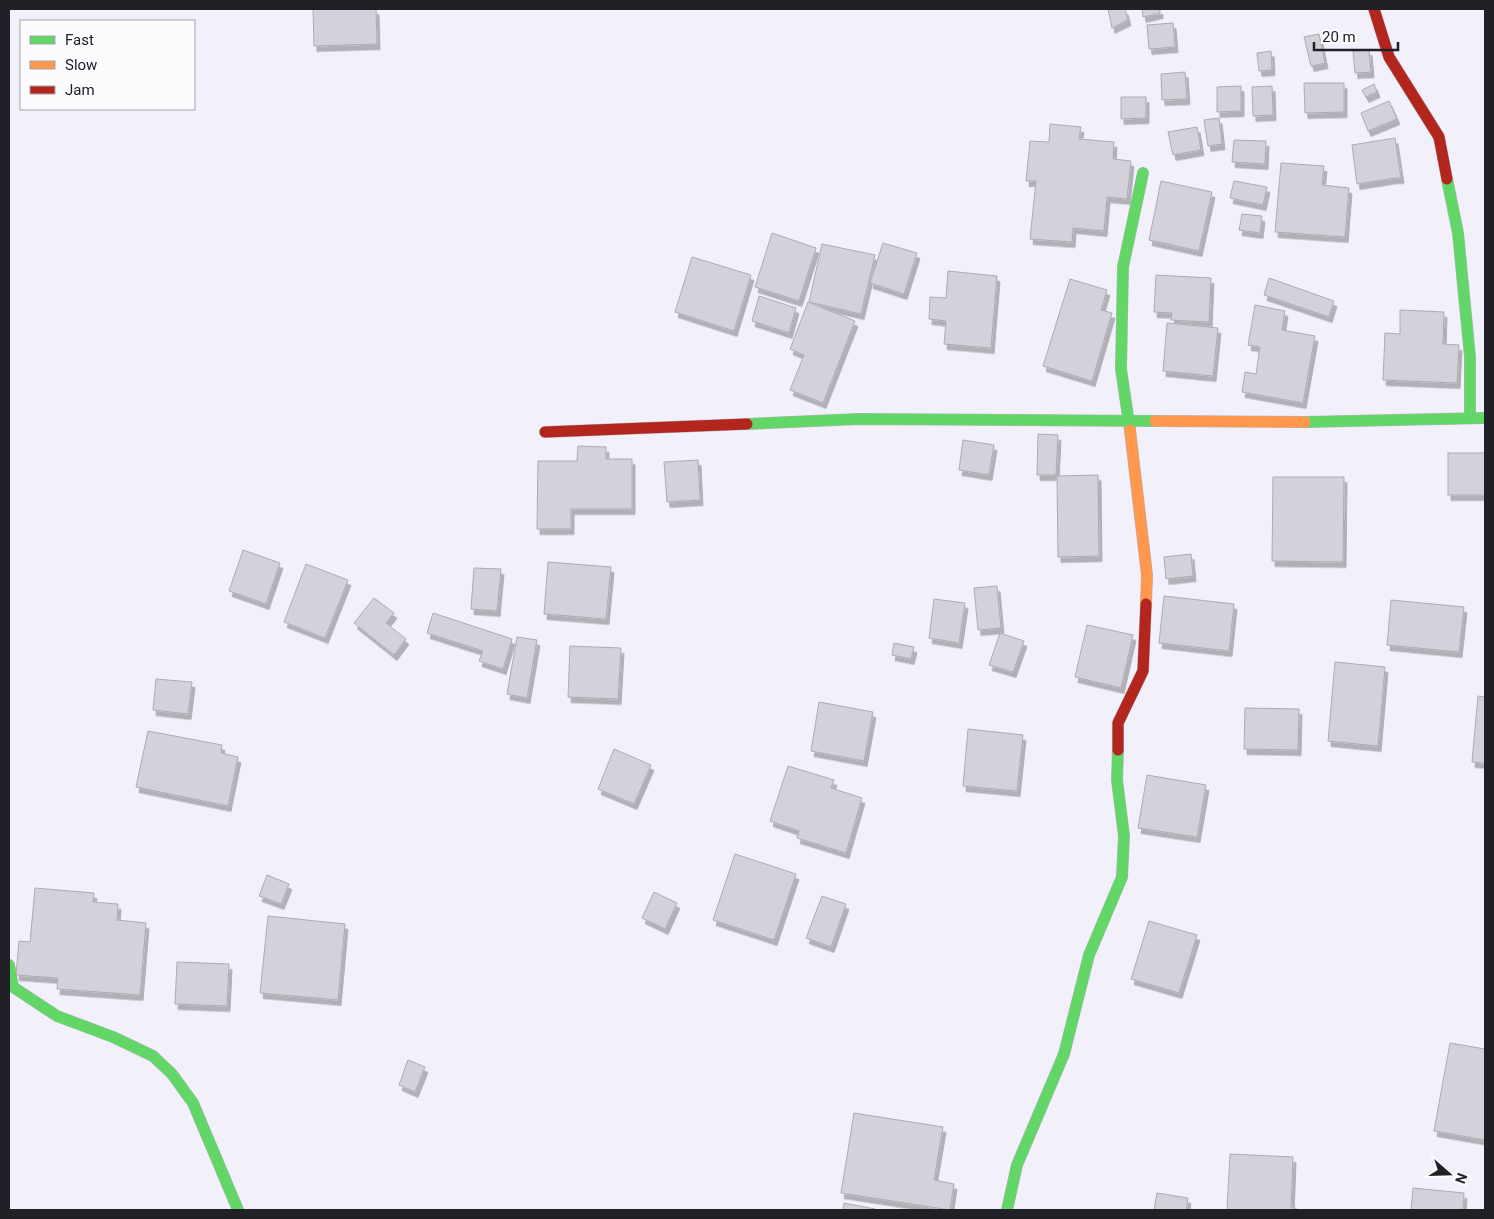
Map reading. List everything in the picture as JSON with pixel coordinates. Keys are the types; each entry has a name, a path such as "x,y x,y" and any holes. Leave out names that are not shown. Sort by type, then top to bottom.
{"street":[{"path":"1374,9 1389,57 1439,137 1458,233 1470,357 1470,418"},
{"path":"1007,1210 1017,1165 1064,1054 1089,955 1122,877 1124,836 1117,780 1118,723 1143,671 1147,574 1129,420 1121,369 1123,268 1143,173"},
{"path":"545,432 859,419 1335,422 1485,418"},
{"path":"9,965 13,987 57,1016 113,1036 153,1056 172,1074 194,1103 238,1210"}],"building":[{"path":"313,9 376,9 377,44 314,46"},
{"path":"1108,9 1125,9 1128,20 1112,28"},
{"path":"1142,9 1160,9 1160,13 1143,17"},
{"path":"1173,23 1175,47 1149,49 1147,25"},
{"path":"1319,34 1325,63 1311,66 1304,37"},
{"path":"1369,50 1371,72 1355,73 1353,51"},
{"path":"1271,51 1272,70 1259,71 1257,53"},
{"path":"1185,72 1187,99 1162,100 1161,74"},
{"path":"1304,83 1344,83 1344,112 1305,113"},
{"path":"1374,84 1377,92 1366,97 1362,90"},
{"path":"1241,86 1241,111 1217,112 1217,87"},
{"path":"1272,86 1273,115 1253,116 1252,87"},
{"path":"1121,97 1146,97 1146,118 1121,119"},
{"path":"1389,101 1397,119 1368,131 1361,113"},
{"path":"1219,118 1222,144 1208,146 1204,120"},
{"path":"1050,124 1081,127 1079,139 1114,142 1113,159 1131,161 1127,199 1107,197 1104,231 1073,228 1072,242 1030,239 1036,181 1026,181 1030,141 1049,142"},
{"path":"1197,127 1201,150 1173,155 1168,132"},
{"path":"1395,138 1401,178 1357,184 1352,145"},
{"path":"1234,140 1266,141 1265,164 1232,162"},
{"path":"1281,163 1324,166 1322,185 1349,188 1345,237 1275,232"},
{"path":"1161,181 1212,192 1199,251 1149,240"},
{"path":"1234,181 1267,187 1263,205 1230,198"},
{"path":"1242,214 1262,216 1260,233 1239,230"},
{"path":"772,233 816,248 799,301 755,287"},
{"path":"883,243 917,253 904,294 870,283"},
{"path":"822,244 875,255 861,314 809,302"},
{"path":"692,257 751,275 734,331 675,312"},
{"path":"948,271 997,276 991,348 944,344 946,321 929,319 930,297 946,298"},
{"path":"1156,275 1211,278 1209,322 1171,320 1172,313 1154,312"},
{"path":"1269,278 1334,301 1329,317 1264,295"},
{"path":"1070,279 1107,290 1101,310 1112,313 1092,381 1043,366"},
{"path":"759,296 796,308 789,333 752,321"},
{"path":"808,302 855,321 823,403 790,390 804,355 790,349"},
{"path":"1255,305 1285,311 1282,330 1315,336 1303,403 1242,392 1245,372 1256,374 1260,347 1248,345"},
{"path":"1400,310 1444,312 1443,344 1459,345 1457,383 1383,380 1385,333 1400,334"},
{"path":"1167,323 1218,328 1213,376 1163,371"},
{"path":"1038,434 1058,435 1056,475 1037,475"},
{"path":"963,440 994,445 989,475 959,470"},
{"path":"578,446 606,447 606,459 632,459 632,509 571,509 571,529 537,529 538,461 577,461"},
{"path":"1448,453 1485,453 1485,495 1448,495"},
{"path":"698,460 700,500 667,502 664,462"},
{"path":"1098,475 1099,556 1058,557 1057,476"},
{"path":"1273,477 1344,477 1343,562 1272,561"},
{"path":"243,550 280,563 266,604 229,591"},
{"path":"1191,554 1193,576 1166,579 1164,557"},
{"path":"548,562 611,567 606,619 544,614"},
{"path":"306,564 348,580 325,638 284,622"},
{"path":"474,568 501,569 497,611 471,609"},
{"path":"997,586 1001,628 978,630 974,588"},
{"path":"1164,596 1234,604 1229,651 1159,643"},
{"path":"374,598 394,613 386,623 406,639 394,655 354,623"},
{"path":"934,599 965,603 959,643 929,638"},
{"path":"1391,600 1464,607 1459,652 1387,645"},
{"path":"433,613 512,639 503,669 479,661 483,651 427,633"},
{"path":"1087,625 1133,635 1121,688 1075,677"},
{"path":"1000,633 1024,641 1013,672 989,665"},
{"path":"517,637 537,640 527,698 507,694"},
{"path":"894,643 914,647 911,659 892,655"},
{"path":"570,646 621,648 618,699 568,697"},
{"path":"1335,662 1385,667 1378,746 1328,741"},
{"path":"156,679 192,682 188,714 153,710"},
{"path":"1478,696 1485,697 1485,763 1472,762"},
{"path":"819,702 873,712 864,761 811,751"},
{"path":"1245,708 1299,709 1298,750 1244,749"},
{"path":"968,729 1023,735 1017,791 963,786"},
{"path":"148,731 222,745 221,753 238,757 228,806 136,787"},
{"path":"614,749 651,765 634,804 598,789"},
{"path":"788,766 834,780 831,788 862,798 846,853 797,838 799,831 770,821"},
{"path":"1147,775 1206,785 1197,837 1138,828"},
{"path":"735,854 796,874 774,940 713,920"},
{"path":"267,875 289,884 281,904 259,896"},
{"path":"35,888 94,893 93,902 118,904 117,920 146,923 140,995 57,989 58,978 16,975 19,941 30,942"},
{"path":"654,892 677,903 665,929 642,918"},
{"path":"822,896 846,904 831,947 806,938"},
{"path":"268,916 345,924 338,1000 260,993"},
{"path":"1149,921 1197,935 1179,993 1131,979"},
{"path":"177,962 229,964 227,1006 175,1004"},
{"path":"1450,1043 1485,1049 1485,1140 1434,1131"},
{"path":"408,1060 425,1067 415,1092 399,1085"},
{"path":"854,1113 943,1127 934,1180 954,1184 950,1210 841,1193"},
{"path":"1230,1154 1293,1157 1291,1208 1296,1208 1296,1210 1227,1210"},
{"path":"1413,1188 1464,1193 1463,1210 1411,1210"},
{"path":"1157,1193 1188,1198 1186,1210 1154,1210"},
{"path":"844,1203 875,1209 875,1210 843,1210"}],"traffic: fast":[{"path":"1130,430 1121,369 1123,267 1143,173"},
{"path":"1447,179 1458,233 1470,357 1470,418"},
{"path":"1305,422 1485,418"},
{"path":"747,424 859,419 1155,421"},
{"path":"1007,1210 1017,1165 1064,1054 1089,955 1122,877 1124,836 1117,780 1118,750"},
{"path":"9,965 13,987 57,1016 113,1037 153,1056 172,1074 193,1103 238,1210"}],"traffic: slow":[{"path":"1155,421 1305,422"},
{"path":"1130,430 1147,575 1146,604"}],"traffic: jam":[{"path":"1374,9 1389,57 1439,137 1447,179"},
{"path":"545,432 747,424"},
{"path":"1118,750 1118,723 1143,671 1146,604"}]}
